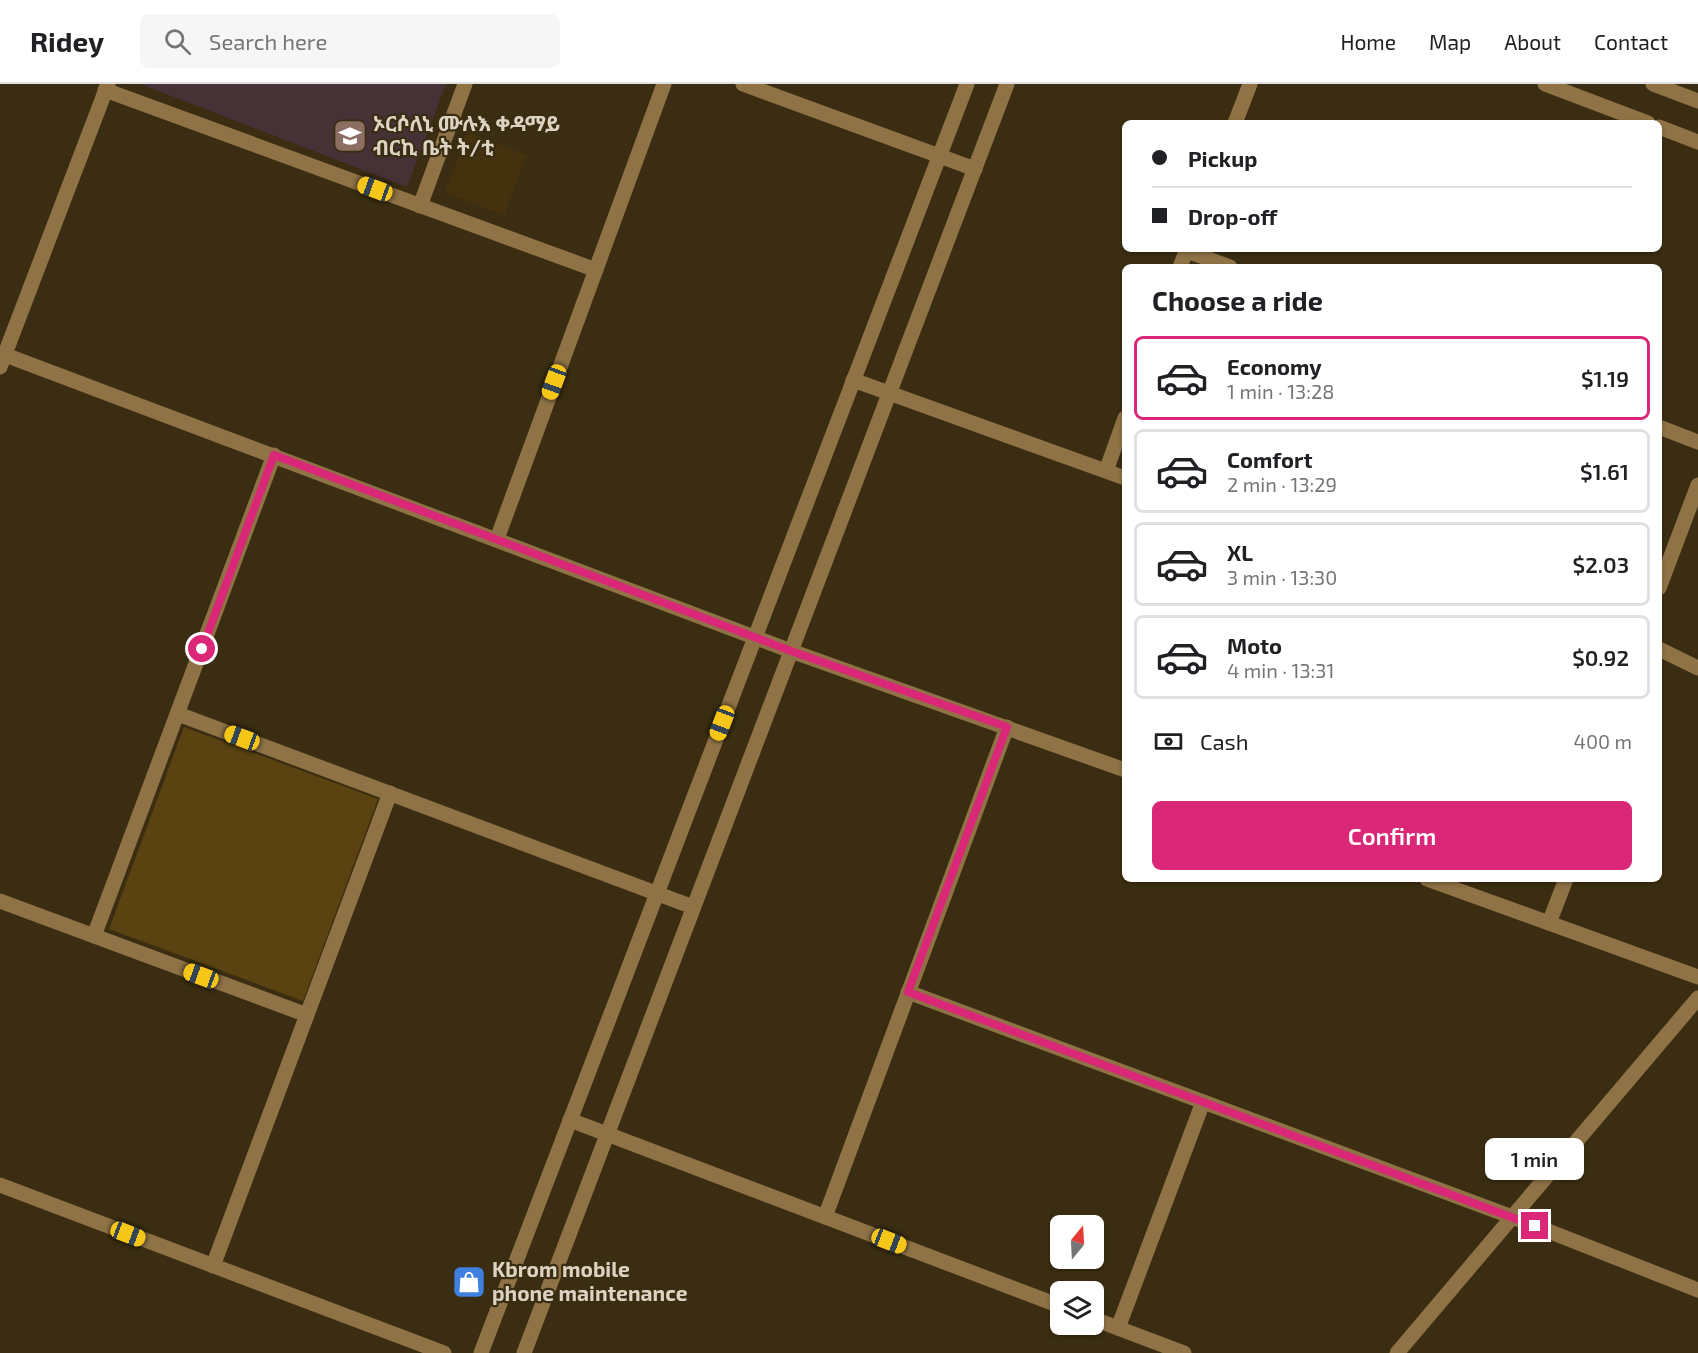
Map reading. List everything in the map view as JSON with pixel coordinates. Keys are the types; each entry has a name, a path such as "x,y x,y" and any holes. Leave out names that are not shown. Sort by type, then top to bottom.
{"street":[{"path":"420,206 465,84"},
{"path":"497,539 664,84"},
{"path":"743,84 975,169"},
{"path":"481,1353 967,84"},
{"path":"524,1353 1007,84"},
{"path":"1236,120 1250,84"},
{"path":"1545,84 1640,120"},
{"path":"1653,84 1698,101"},
{"path":"596,270 106,87 2,358 274,455 755,638 1122,769"},
{"path":"1662,128 1698,142"},
{"path":"1192,252 1222,264"},
{"path":"853,380 1122,477"},
{"path":"1106,471 1122,426"},
{"path":"1662,428 1698,442"},
{"path":"94,936 274,455"},
{"path":"1662,580 1698,485"},
{"path":"1662,650 1698,668"},
{"path":"178,714 693,907"},
{"path":"825,1217 1007,727"},
{"path":"213,1266 390,794"},
{"path":"1435,882 1698,977"},
{"path":"1549,923 1565,882"},
{"path":"0,901 307,1015"},
{"path":"908,992 1515,1218 1698,1290"},
{"path":"1397,1353 1515,1218 1698,998"},
{"path":"1118,1328 1203,1102"},
{"path":"570,1120 1050,1302"},
{"path":"0,1185 444,1353"},
{"path":"1104,1323 1184,1353"}],"shaded area":[{"name":"ኦርሶለኒ ሙሉእ ቀዳማይ ብርኪ ቤት ት/ቲ","path":"140,84 446,84 407,187"},
{"path":"467,132 527,155 504,215 445,193"},
{"path":"184,727 378,799 303,1001 109,929"}],"place":[{"name":"ኦርሶለኒ ሙሉእ ቀዳማይ ብርኪ ቤት ት/ቲ","path":"350,136"},
{"name":"Kbrom mobile phone maintenance","path":"469,1282"}],"route":[{"path":"202,649 274,455 791,651 1007,727 908,992 1535,1226"}]}
